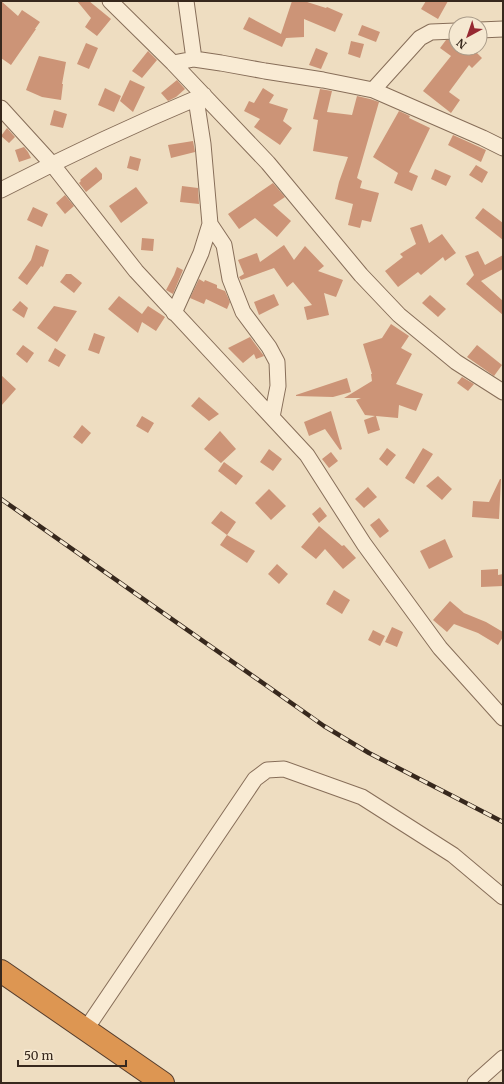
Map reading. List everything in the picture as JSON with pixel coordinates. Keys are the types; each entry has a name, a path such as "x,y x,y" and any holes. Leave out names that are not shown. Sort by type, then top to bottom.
{"highway":[{"path":"1,971 163,1083"}],"street":[{"path":"110,1 173,63 200,97 268,163 361,275 399,315 456,362 503,392"},
{"path":"186,1 194,59"},
{"path":"488,30 503,29"},
{"path":"373,90 420,38 431,32 448,31"},
{"path":"173,63 194,59 265,72 323,80 373,90 503,148"},
{"path":"1,190 128,128 200,97"},
{"path":"174,313 201,253 210,224 200,97"},
{"path":"1,108 52,164 136,272 307,455 364,544 440,648 503,718"},
{"path":"210,224 224,245 230,279 243,312 269,347 277,362 278,386 272,418"},
{"path":"86,1029 255,779 267,770 284,769 362,797 453,855 503,897"},
{"path":"475,1083 503,1058"}],"building":[{"path":"1,1 18,16 22,10 40,22 11,65 1,58"},
{"path":"77,1 89,1 111,19 97,36 85,27 91,18"},
{"path":"292,1 304,1 326,8 327,7 343,14 335,32 304,19 304,37 286,38 282,47 243,29 249,17 281,34"},
{"path":"426,1 448,1 438,19 421,9"},
{"path":"362,25 380,32 376,42 358,35"},
{"path":"446,40 448,40 448,54 440,48"},
{"path":"351,41 364,44 360,58 348,54"},
{"path":"86,43 98,48 89,69 77,64"},
{"path":"316,48 328,53 321,69 309,65"},
{"path":"148,51 157,60 142,78 132,71"},
{"path":"39,56 66,62 61,100 42,97 26,90"},
{"path":"451,56 480,56 482,58 472,68 469,65 449,92 460,100 451,113 423,91"},
{"path":"130,80 145,87 133,112 120,101"},
{"path":"177,80 185,89 176,97 168,101 161,93"},
{"path":"105,88 121,96 114,112 98,105"},
{"path":"263,88 274,95 269,103 288,109 283,121 292,128 280,145 254,127 260,119 244,111 249,101 254,103"},
{"path":"320,89 332,91 327,112 352,115 357,96 379,102 357,178 362,181 360,188 379,193 371,222 362,220 360,228 348,225 353,204 335,199 339,182 348,157 313,151 318,120 313,119"},
{"path":"54,110 67,114 63,128 50,125"},
{"path":"399,111 410,116 409,118 430,128 409,172 418,176 412,191 394,183 398,173 373,157"},
{"path":"7,128 15,137 9,143 1,136"},
{"path":"453,135 486,150 481,162 448,145"},
{"path":"193,141 195,152 171,158 168,145"},
{"path":"24,147 31,158 19,162 15,150"},
{"path":"130,156 141,159 138,171 127,168"},
{"path":"476,165 488,172 482,183 469,175"},
{"path":"96,167 102,174 102,179 86,192 79,183 81,181 80,180"},
{"path":"435,169 451,176 446,186 431,179"},
{"path":"273,183 285,197 273,205 291,221 277,237 255,218 239,229 228,214"},
{"path":"182,186 198,188 199,204 180,202"},
{"path":"136,187 148,203 121,223 109,206"},
{"path":"65,195 74,206 65,214 56,203"},
{"path":"33,207 48,214 42,227 27,220"},
{"path":"483,208 503,223 503,240 475,218"},
{"path":"422,224 429,243 442,234 456,253 445,261 443,257 421,275 418,272 398,287 385,271 403,257 400,254 416,244 410,228"},
{"path":"142,238 154,239 153,251 141,250"},
{"path":"36,245 49,250 43,267 41,266 27,285 18,278 31,260"},
{"path":"284,245 294,260 305,246 324,266 318,271 343,280 336,297 324,293 329,315 307,320 304,307 312,305 293,282 287,287 274,268 241,280 239,277 244,274 238,260 257,253 260,262"},
{"path":"478,251 485,265 503,255 503,269 481,281 503,301 503,315 466,284 474,275 465,256"},
{"path":"177,267 183,270 173,294 166,290"},
{"path":"66,274 71,274 82,283 74,293 60,282"},
{"path":"199,279 204,282 205,280 217,285 217,288 225,291 230,302 227,309 206,299 204,304 190,298"},
{"path":"274,294 279,305 259,315 254,302"},
{"path":"430,295 446,309 438,317 422,303"},
{"path":"119,296 142,314 148,306 165,317 156,331 142,322 138,333 108,309"},
{"path":"20,301 28,308 24,318 12,310"},
{"path":"54,306 77,311 57,342 37,328"},
{"path":"391,324 409,336 401,348 412,354 396,384 423,394 416,411 399,405 398,418 376,416 380,430 368,434 364,420 375,416 365,415 356,400 361,398 344,398 372,381 372,374 363,344 382,338"},
{"path":"94,333 105,337 99,354 88,350"},
{"path":"250,337 264,356 256,359 254,354 243,363 228,348"},
{"path":"23,345 34,353 27,363 16,354"},
{"path":"477,345 502,365 494,376 467,357"},
{"path":"55,348 66,355 59,367 48,361"},
{"path":"1,375 16,389 1,406"},
{"path":"462,377 474,384 468,391 457,383"},
{"path":"347,378 351,392 333,397 296,396 296,395"},
{"path":"199,397 219,414 209,421 191,406"},
{"path":"331,411 342,449 340,450 325,429 309,436 304,422"},
{"path":"142,416 154,423 148,433 136,426"},
{"path":"82,425 91,433 82,444 73,437"},
{"path":"220,431 236,449 221,463 204,449"},
{"path":"387,448 396,455 387,466 379,459"},
{"path":"423,448 433,454 414,484 405,478"},
{"path":"269,449 282,459 273,471 260,462"},
{"path":"331,452 338,461 329,468 322,459"},
{"path":"224,462 243,476 236,485 218,471"},
{"path":"438,476 452,489 442,500 426,486"},
{"path":"500,479 499,519 472,517 473,501 489,502"},
{"path":"368,487 377,497 364,508 355,499"},
{"path":"269,489 286,506 271,520 255,503"},
{"path":"320,507 327,516 319,523 312,514"},
{"path":"221,511 236,522 227,535 211,523"},
{"path":"379,518 389,531 380,538 370,525"},
{"path":"319,526 342,546 344,545 356,558 343,569 325,549 316,559 301,547"},
{"path":"227,535 255,551 247,563 220,545"},
{"path":"445,539 453,557 429,569 420,551"},
{"path":"277,564 288,574 279,584 268,574"},
{"path":"498,569 498,575 503,574 503,586 481,587 481,570"},
{"path":"334,590 350,600 342,614 326,604"},
{"path":"450,601 464,613 486,622 503,632 503,637 498,645 478,633 454,624 447,632 433,620"},
{"path":"392,627 403,632 397,647 385,642"},
{"path":"373,630 385,636 380,646 368,640"}],"railway":[{"path":"1,499 324,726 369,753 503,822"}]}
